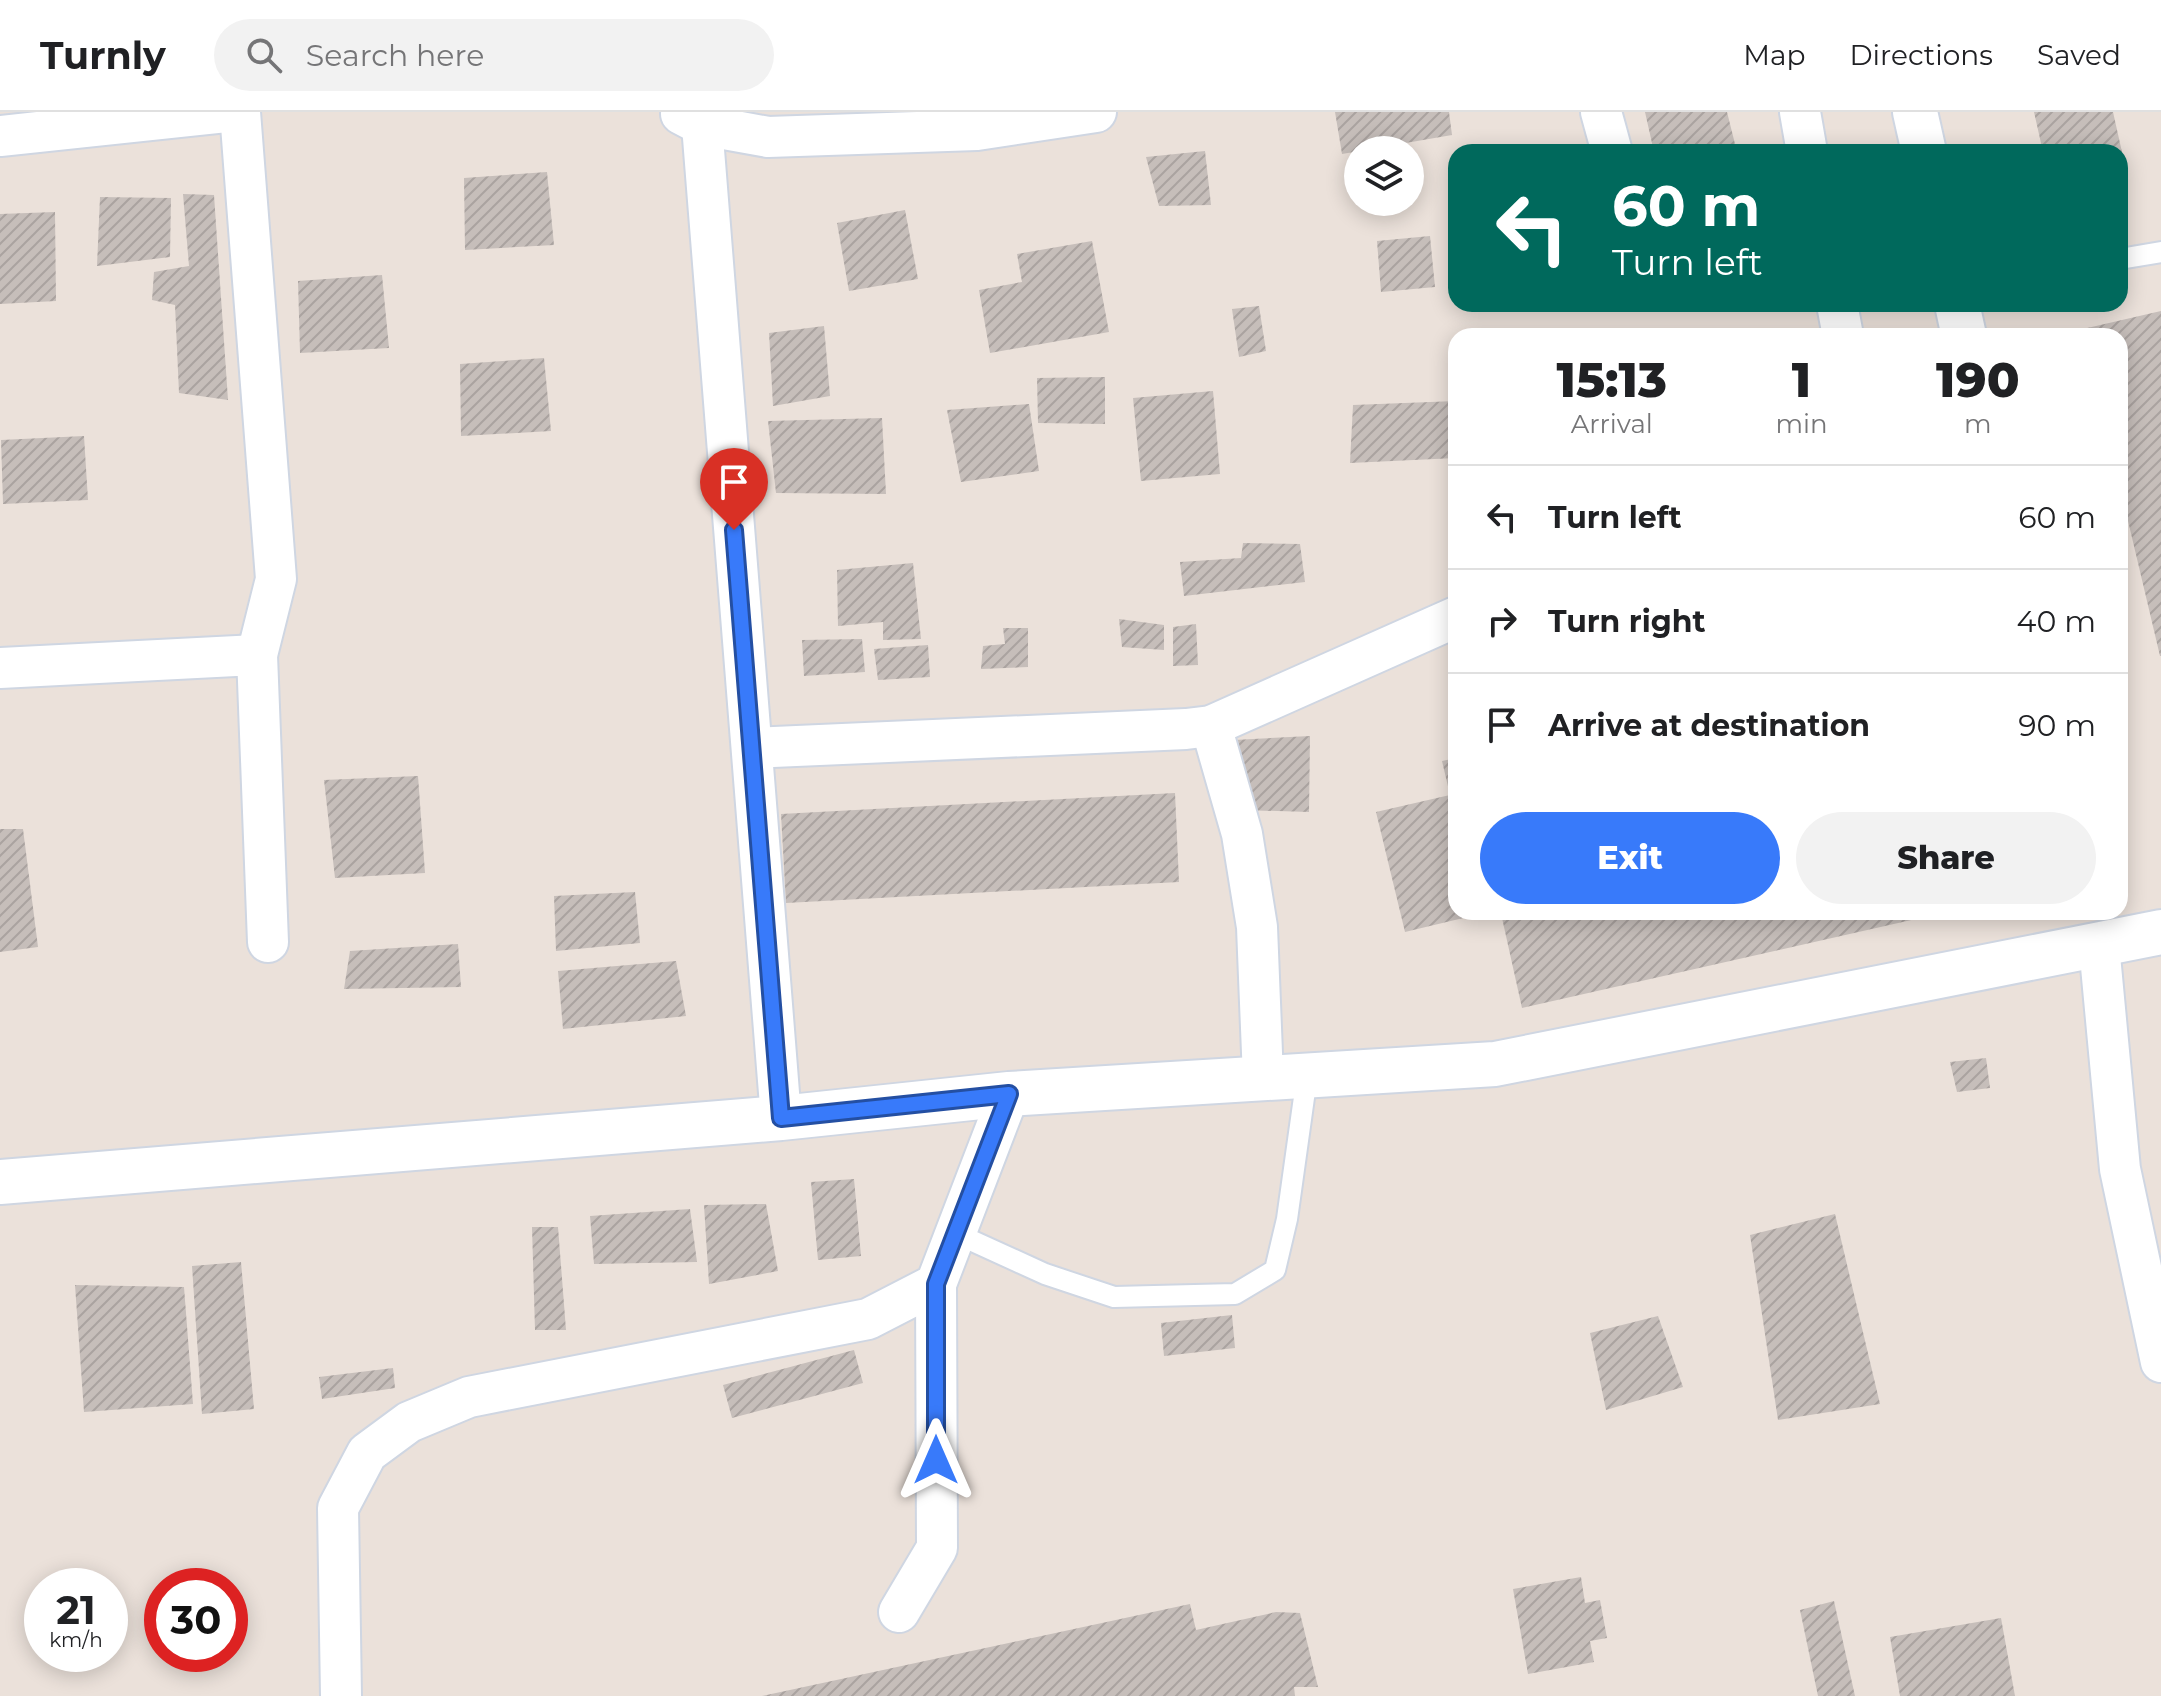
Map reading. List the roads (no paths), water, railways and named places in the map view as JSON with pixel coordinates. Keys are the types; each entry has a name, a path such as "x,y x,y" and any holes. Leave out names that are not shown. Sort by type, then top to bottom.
{"main road":[{"path":"1915,112 1922,144"},
{"path":"0,1182 781,1118 1009,1094 1495,1064 2095,928 2161,932"}],"street":[{"path":"0,136 163,115 226,112"},
{"path":"240,112 276,579 257,655 268,942"},
{"path":"781,1118 752,748 690,118 768,137 783,137 977,130 1096,112"},
{"path":"1601,112 1610,144"},
{"path":"1800,112 1806,144"},
{"path":"752,748 1211,726 1448,621"},
{"path":"0,668 257,655"},
{"path":"1211,726 1242,834 1257,927 1263,1078"},
{"path":"2095,928 2120,1169 2161,1362"},
{"path":"899,1612 937,1548 936,1284 1009,1094"},
{"path":"341,1696 338,1508 367,1453 409,1422 469,1397 868,1319 936,1284"}],"lane":[{"path":"2128,258 2161,252"},
{"path":"955,1233 1045,1274 1114,1297 1235,1294 1275,1270 1287,1219 1307,1076"}]}
